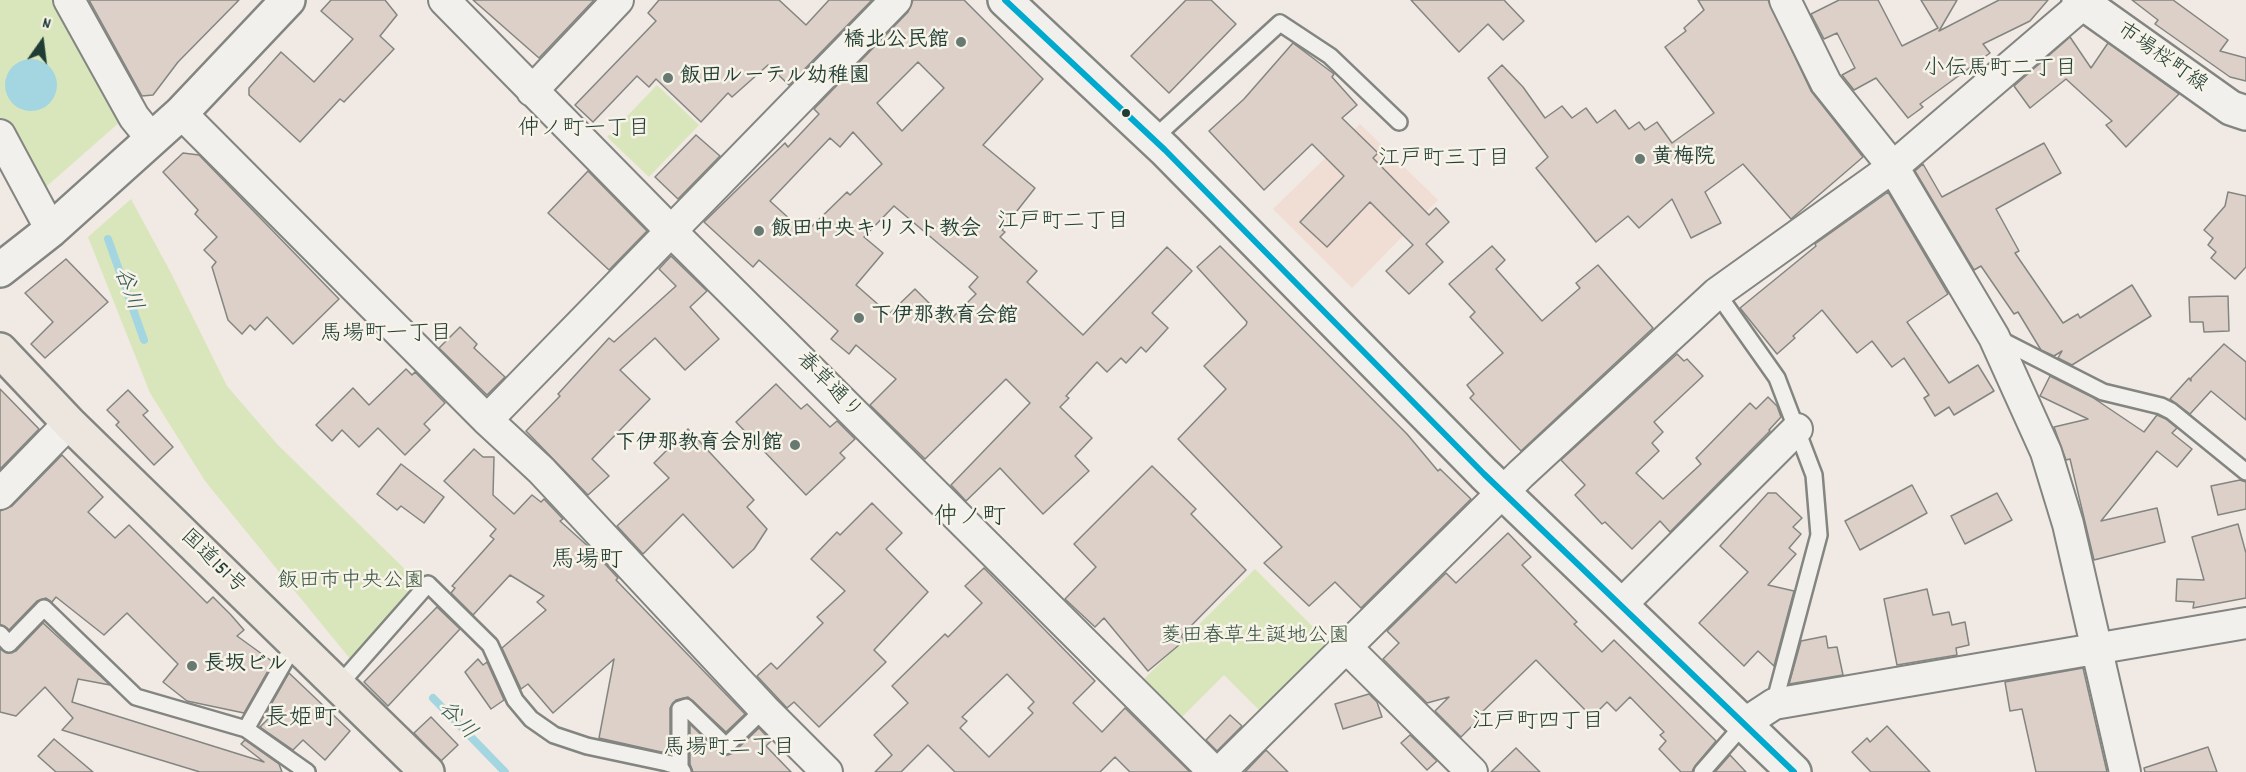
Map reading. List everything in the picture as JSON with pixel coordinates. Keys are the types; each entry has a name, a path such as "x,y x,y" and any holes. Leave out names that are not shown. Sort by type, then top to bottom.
{"highway":[{"name":"国道151号","path":"0,350 69,423 427,772"}],"street":[{"path":"69,0 134,117 151,138"},
{"path":"0,270 58,225 181,113 288,0"},
{"name":"春草通り","path":"444,0 532,91 1214,772"},
{"path":"532,91 618,0"},
{"path":"487,420 673,232 896,0"},
{"path":"1005,0 1153,139 1504,492 1794,772"},
{"path":"1785,0 1826,83 1893,167 1994,337 2046,452 2068,524 2125,772"},
{"path":"1220,772 1345,646 1504,492 1717,293 1893,167 2081,2"},
{"name":"市場桜町線","path":"2081,2 2230,108 2246,113"},
{"path":"181,113 208,136 487,420 541,470 764,709 827,772"},
{"path":"0,135 58,225"},
{"path":"0,494 69,423"},
{"path":"1622,604 1797,429"},
{"path":"1745,723 1774,704 2246,623"},
{"path":"1345,646 1472,772"}],"lane":[{"path":"1153,139 1280,23 1330,56 1400,122"},
{"path":"1717,293 1777,378 1814,475 1819,535 1774,704"},
{"path":"1994,337 2103,392 2161,406 2171,411 2246,472"},
{"path":"339,685 428,584 490,645 515,700 531,719 554,735 681,770 680,709 686,707 726,746 764,709"},
{"path":"0,634 9,644 44,608 136,697 246,729 307,772"},
{"path":"246,729 295,643"},
{"path":"1702,772 1745,723"}],"shaded area":[{"path":"1360,124 1438,200 1352,288 1273,209"}],"green space":[{"path":"0,0 58,0 121,121 39,193 0,119"},
{"path":"657,85 699,125 649,177 607,137"},
{"name":"飯田市中央公園","path":"131,199 227,386 277,444 418,582 351,660 205,481 150,393 88,237"},
{"name":"菱田春草生誕地公園","path":"1255,569 1332,646 1263,714 1224,675 1180,719 1143,680"}],"water":[{"path":"31,59 45,63 53,71 57,85 53,99 45,107 31,111 17,107 9,99 5,85 9,71 17,63"}],"building":[{"path":"89,0 239,0 178,62 153,95 142,96"},
{"path":"331,0 385,0 397,15 380,36 394,49 344,102 340,99 300,142 249,95 249,88 281,52 314,82 353,39 321,11"},
{"path":"473,0 594,0 539,58"},
{"path":"659,0 779,0 806,25 829,0 872,0 789,85 768,65 732,97 728,93 701,122 656,79 649,87 637,76 593,122 575,105 656,21 648,13"},
{"path":"913,0 964,0 1043,79 983,145 1035,188 1002,230 1005,232 1000,237 1037,271 1027,282 1083,335 1167,247 1192,271 1152,313 1168,328 1146,352 1141,347 1126,363 1121,358 1107,372 1097,362 1066,396 1069,398 1060,407 1092,438 1075,456 1089,471 1043,514 1000,468 966,501 951,485 1030,403 1006,379 925,459 870,405 896,379 856,345 849,354 831,339 838,331 759,260 753,267 704,222 785,143 788,147 819,114 814,109 908,12","holes":["918,62 944,88 902,131 877,103","853,132 882,164 850,195 847,192 805,233 770,201 830,138 840,147","894,206 978,277 969,287 976,294 948,322 915,289 889,314 856,285 883,253 864,237"]},
{"path":"1186,0 1211,0 1236,24 1169,93 1131,56"},
{"path":"1411,0 1504,0 1524,21 1503,40 1488,24 1459,52"},
{"path":"1698,0 1768,0 1811,91 1863,157 1791,219 1743,164 1705,192 1721,223 1691,238 1672,199 1639,228 1628,216 1596,242 1536,168 1548,157 1488,78 1502,65 1523,87 1545,118 1562,106 1572,118 1586,108 1597,123 1615,110 1629,129 1639,122 1645,130 1657,122 1672,143 1714,113 1665,47 1686,31 1684,28 1704,10"},
{"path":"1839,0 1878,0 1902,46 1938,28 1921,0 1957,0 1939,31 1999,0 2048,0 2030,21 1983,44 1990,53 1920,104 1923,107 1908,118 1876,78 1854,90 1842,75 1855,68 1837,33 1824,39 1811,14"},
{"path":"2132,0 2173,0 2228,40 2220,51 2246,58 2246,81 2230,77 2155,24 2158,20"},
{"path":"2070,37 2091,68 2108,43 2179,94 2126,147 2106,125 2112,121 2066,79 2030,108 2014,86"},
{"path":"1293,43 1334,74 1332,77 1357,105 1342,118 1378,153 1373,158 1429,215 1436,208 1449,222 1426,244 1443,262 1409,294 1386,271 1413,245 1370,202 1327,247 1300,222 1344,176 1312,144 1264,190 1209,131 1244,99"},
{"path":"696,135 720,156 678,199 655,177"},
{"path":"2044,143 2061,173 1996,209 2019,251 2015,253 2063,323 2078,314 2080,318 2132,285 2151,316 2072,365 2058,358 2062,351 2054,356 2041,350 2018,312 2014,314 1981,266 1974,270 1915,171 1923,164 1942,197"},
{"path":"183,153 199,155 339,299 293,344 267,317 255,330 250,325 242,334 228,320 212,267 216,262 204,250 217,237 195,214 198,210 163,172"},
{"path":"588,171 647,231 609,270 548,213"},
{"path":"1888,192 1948,294 1907,322 1949,383 1978,365 1994,391 1954,415 1949,407 1935,416 1924,398 1929,395 1904,358 1892,367 1872,341 1857,353 1822,310 1777,354 1740,308 1816,246 1815,244"},
{"path":"2228,192 2246,196 2246,267 2235,279 2211,258 2216,252 2208,245 2213,238 2204,230 2225,206"},
{"path":"1220,246 1407,434 1438,471 1440,469 1471,499 1361,608 1335,582 1309,606 1264,563 1282,547 1178,439 1226,389 1204,366 1247,322 1197,267"},
{"path":"1492,246 1505,260 1496,269 1542,321 1580,288 1576,283 1598,265 1653,328 1521,451 1470,398 1474,394 1467,385 1503,353 1470,317 1475,312 1449,284"},
{"path":"671,256 707,291 690,307 719,339 685,370 655,338 620,370 650,399 592,459 609,476 588,495 526,431 560,396 558,394 609,338 614,342 676,286 659,269"},
{"path":"66,259 108,302 45,358 31,344 53,322 25,293"},
{"path":"2228,296 2229,331 2204,332 2203,322 2190,322 2189,297"},
{"path":"460,327 477,344 474,348 505,377 487,395 439,348"},
{"path":"2224,344 2246,362 2246,420 2211,391 2190,414 2170,399 2189,378 2191,381 2191,378"},
{"path":"1677,354 1684,361 1687,359 1703,376 1654,422 1663,432 1652,443 1659,451 1636,473 1663,499 1701,464 1696,458 1750,403 1756,409 1768,397 1777,406 1781,417 1770,431 1670,532 1660,521 1632,549 1605,522 1602,524 1575,495 1585,485 1561,460"},
{"path":"406,369 412,375 415,372 445,403 424,424 430,430 405,455 378,428 359,447 342,430 332,441 316,425 353,388 369,405"},
{"path":"2050,376 2092,397 2144,432 2157,415 2166,419 2177,428 2172,433 2192,449 2177,467 2157,451 2101,521 2157,508 2165,542 2094,560 2070,459 2066,460 2054,427 2088,419 2040,396"},
{"name":"下伊那教育会別館","path":"776,384 801,409 807,404 830,427 837,421 855,439 840,453 845,458 806,495 736,422"},
{"path":"0,389 39,429 0,469"},
{"path":"128,390 148,411 143,415 173,447 154,465 116,425 119,422 107,410"},
{"path":"688,429 754,500 747,507 767,529 754,549 733,568 683,514 643,554 617,526 669,478 654,463"},
{"path":"474,449 483,457 494,457 493,495 514,514 532,495 541,502 544,499 563,519 560,521 591,549 618,578 616,580 745,714 726,732 688,697 676,700 670,708 670,754 599,738 614,659 553,713 528,684 521,689 502,648 546,610 537,602 544,596 510,575 473,615 451,593 455,588 452,586 494,539 490,536 496,529 444,481"},
{"path":"62,455 103,497 88,512 115,538 129,525 207,603 213,597 231,615 244,630 237,636 273,662 244,713 187,701 163,682 178,664 127,613 104,635 56,597 52,602 46,598 37,601 9,630 0,624 0,511 12,506"},
{"path":"401,464 444,497 424,523 401,506 397,510 377,494"},
{"path":"1152,466 1196,509 1191,514 1246,570 1181,636 1185,640 1148,671 1104,618 1095,627 1065,599 1096,567 1074,544"},
{"path":"2240,480 2246,482 2246,509 2218,515 2211,486"},
{"path":"1912,485 1927,513 1860,550 1845,521"},
{"path":"1768,493 1776,493 1802,518 1793,527 1801,534 1789,548 1796,554 1768,585 1794,591 1774,666 1758,651 1744,666 1699,623 1748,572 1720,546"},
{"path":"1997,493 2012,520 1965,544 1951,516"},
{"path":"872,503 902,533 886,549 928,592 874,650 886,662 819,727 794,702 787,708 757,676 771,663 777,669 823,623 817,617 845,591 811,559 837,532 840,535"},
{"path":"2238,524 2246,553 2246,598 2193,608 2194,602 2176,601 2177,579 2204,580 2192,537"},
{"path":"1508,533 1531,557 1522,565 1577,622 1574,624 1602,652 1614,640 1716,741 1692,772 1681,772 1659,749 1666,741 1660,735 1664,732 1630,697 1616,711 1607,702 1592,717 1536,660 1477,717 1479,719 1461,737 1435,711 1449,697 1427,703 1383,659 1399,643 1387,631 1446,573 1456,583"},
{"path":"984,568 1095,681 1073,703 1102,732 1125,708 1190,772 1130,772 1115,757 1100,772 955,772 928,745 901,772 875,772 892,755 874,735 908,703 892,686 945,634 948,637 982,603 965,586","holes":["1007,674 1034,702 1028,708 1033,713 989,757 960,728 967,721 962,717"]},
{"path":"1927,589 1933,615 1949,612 1952,625 1965,622 1969,645 1956,648 1957,655 1897,665 1884,599"},
{"path":"437,607 460,629 388,706 364,682"},
{"path":"43,623 110,685 78,679 72,702 264,762 241,744 245,740 279,764 282,772 200,772 62,730 73,718 45,687 16,716 0,712 0,649 7,653 16,651"},
{"path":"1826,636 1828,648 1837,647 1843,675 1789,684 1801,641"},
{"path":"478,659 483,665 487,662 504,700 491,709 465,672"},
{"path":"2083,668 2107,772 2036,772 2022,709 2010,711 2005,682"},
{"path":"289,673 350,731 325,760 303,740 293,750 260,727 269,718 264,717"},
{"path":"1369,694 1377,702 1382,717 1343,729 1335,704"},
{"path":"1230,715 1242,726 1217,751 1206,740"},
{"path":"431,717 458,745 441,761 414,733"},
{"path":"690,724 724,756 733,753 759,728 771,741 766,746 791,772 693,772 690,764"},
{"path":"1887,726 1930,772 1871,772 1852,752 1867,738 1870,742"},
{"path":"1410,735 1437,761 1427,770 1401,743"},
{"path":"54,739 93,772 56,772 38,756"},
{"path":"2208,747 2217,772 2145,772 2144,768"},
{"path":"1516,748 1540,772 1491,772"},
{"path":"1266,750 1288,772 1245,772"},
{"path":"1730,755 1746,772 1715,772"}],"waterway":[{"name":"谷川","path":"108,239 144,340"},
{"name":"谷川","path":"433,698 505,772"}],"transit line":[{"path":"1005,0 1165,150 1484,474 1794,772"}],"place":[{"name":"橋北公民館","path":"961,42"},
{"name":"飯田ルーテル幼稚園","path":"668,78"},
{"name":"黄梅院","path":"1640,159"},
{"name":"飯田中央キリスト教会","path":"759,231"},
{"name":"下伊那教育会館","path":"859,318"},
{"name":"下伊那教育会別館","path":"795,445"},
{"name":"長坂ビル","path":"192,666"}],"district":[{"name":"小伝馬町二丁目","path":"2000,71"},
{"name":"仲ノ町一丁目","path":"584,131"},
{"name":"江戸町三丁目","path":"1444,161"},
{"name":"江戸町二丁目","path":"1063,224"},
{"name":"馬場町一丁目","path":"386,336"},
{"name":"仲ノ町","path":"970,520"},
{"name":"馬場町","path":"587,563"},
{"name":"長姫町","path":"301,721"},
{"name":"江戸町四丁目","path":"1538,724"},
{"name":"馬場町二丁目","path":"729,750"}]}
